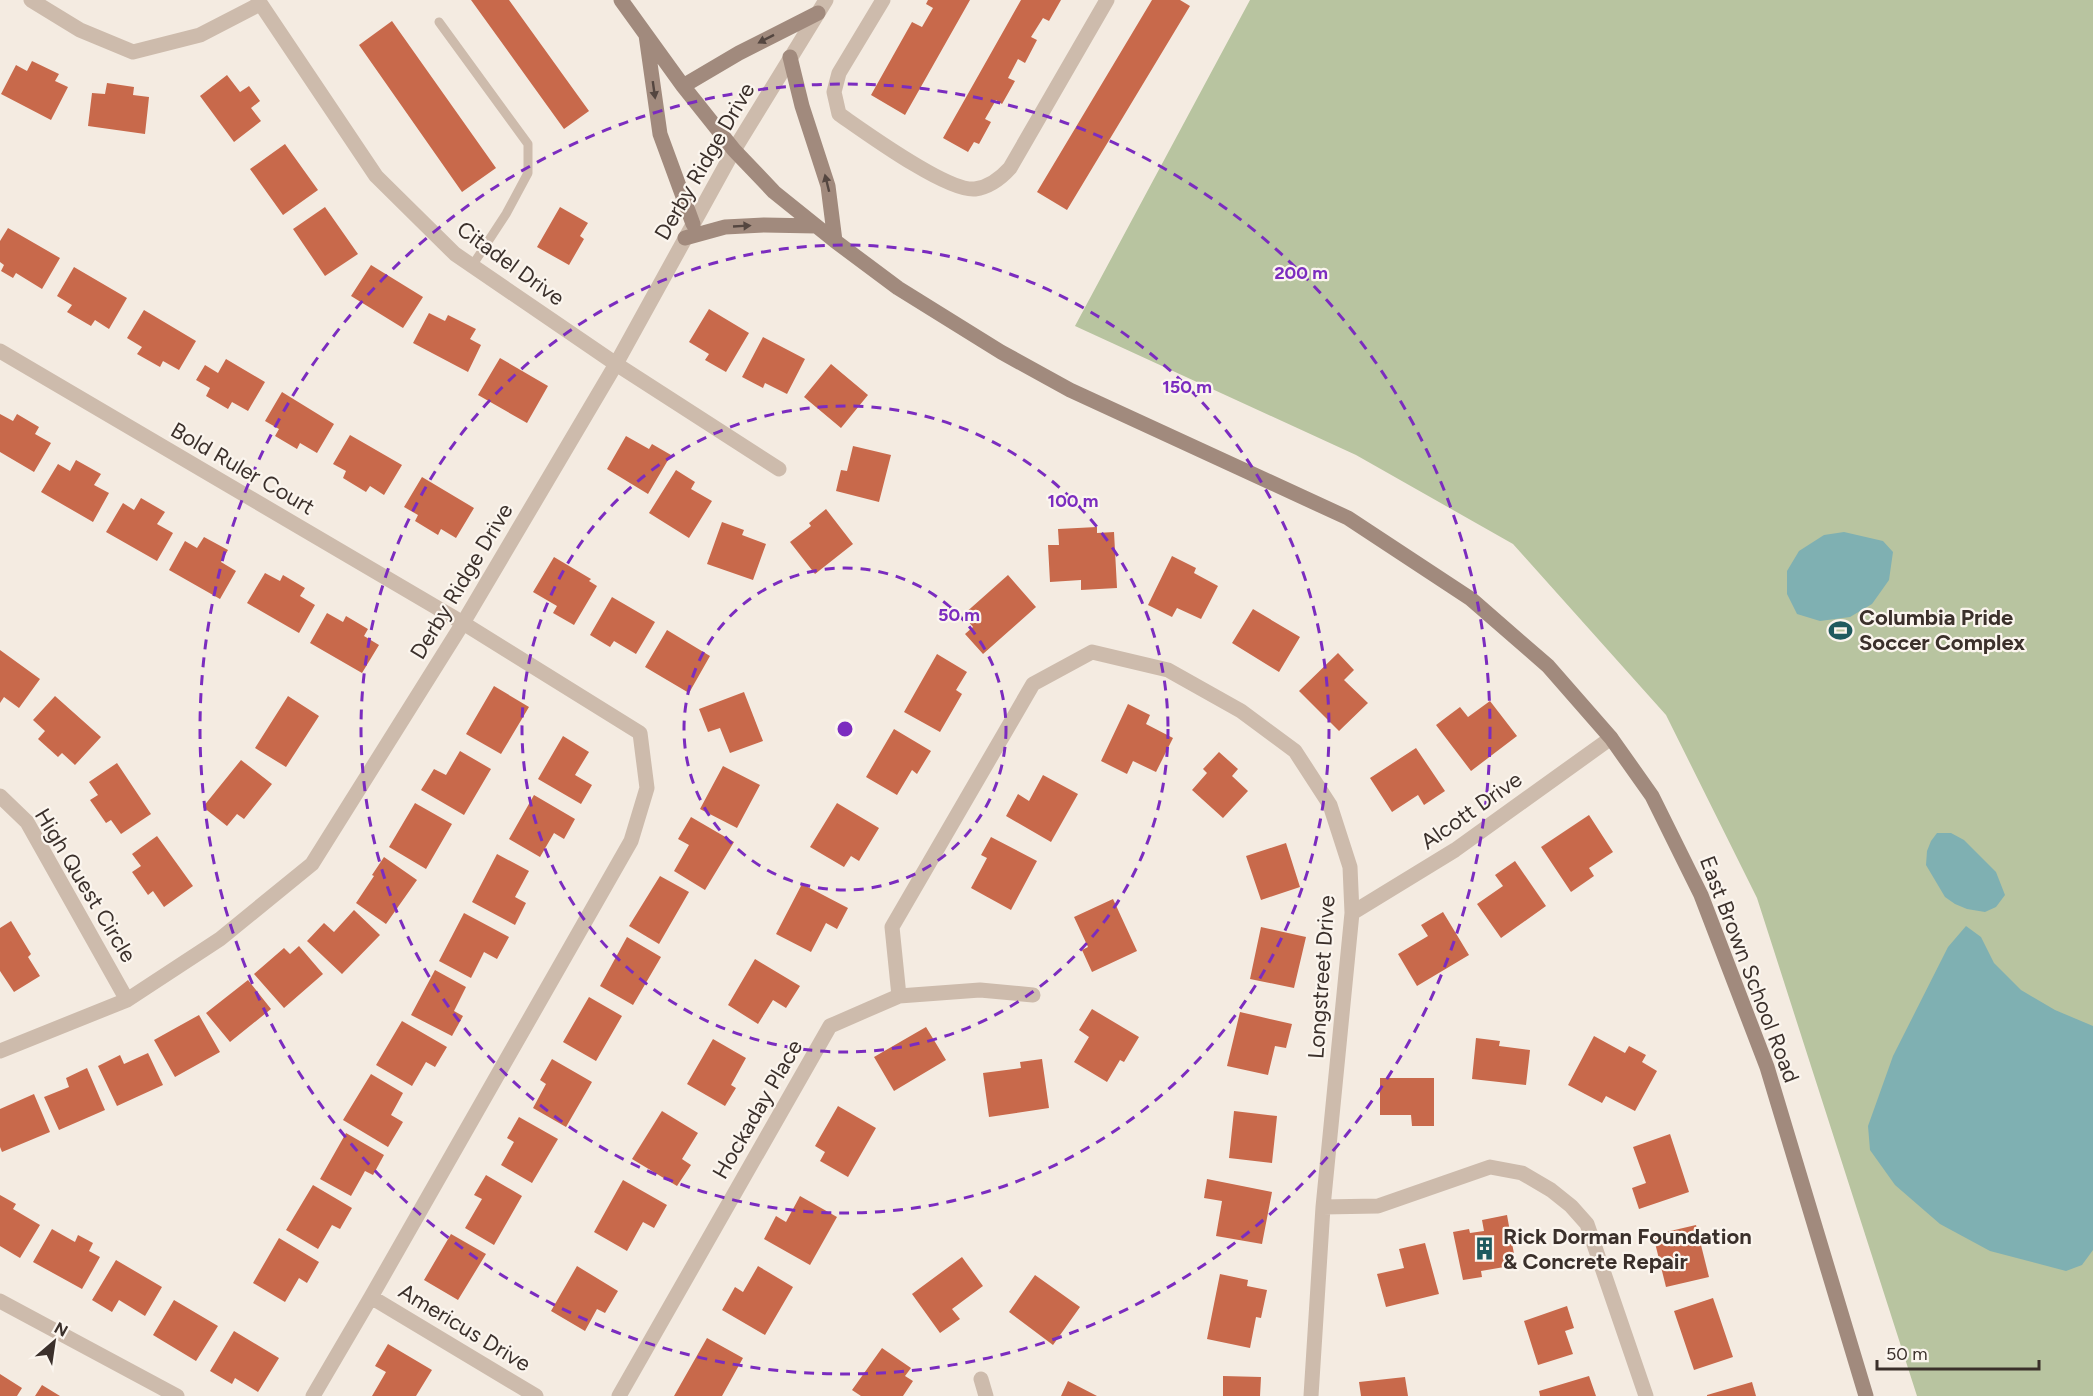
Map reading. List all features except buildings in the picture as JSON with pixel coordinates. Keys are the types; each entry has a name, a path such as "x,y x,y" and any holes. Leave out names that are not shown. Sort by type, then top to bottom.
{"main road":[{"name":"East Brown School Road","path":"621,0 682,86 734,150 774,192 898,288 1001,352 1070,390 1348,518 1471,599 1548,666 1611,738 1652,796 1706,905 1767,1067 1866,1396"},
{"path":"682,86 822,7"},
{"path":"645,32 660,134 693,224"},
{"path":"790,57 802,106 828,186 835,241"},
{"path":"685,238 725,226 816,226"}],"street":[{"path":"31,0 80,30 133,52 200,35 259,2"},
{"path":"883,0 839,73 834,92 839,114 909,161 948,182 974,189 990,185 1010,168 1107,0"},
{"name":"Citadel Drive","path":"259,2 376,176 455,254 616,364 779,469"},
{"name":"Derby Ridge Drive","path":"0,1051 127,1000 220,939 312,864 463,623 616,364 734,150 822,7"},
{"name":"Bold Ruler Court","path":"0,351 463,623 640,733 647,788 631,840 371,1297"},
{"name":"Longstreet Drive","path":"898,996 892,927 1033,684 1092,652 1168,670 1241,711 1294,751 1330,805 1350,867 1352,913 1323,1207 1311,1396"},
{"name":"Alcott Drive","path":"1352,913 1455,850 1611,738"},
{"name":"High Quest Circle","path":"0,796 27,822 127,1000"},
{"name":"Hockaday Place","path":"619,1396 830,1026 898,996 980,990 1033,995"},
{"path":"1323,1207 1378,1206 1490,1167 1522,1173 1532,1178 1571,1206 1587,1224 1647,1396"},
{"path":"313,1396 371,1297"},
{"name":"Americus Drive","path":"371,1297 536,1396"},
{"path":"0,1301 177,1396"},
{"path":"981,1379 986,1396"}],"lane":[{"path":"439,22 528,144 528,173 506,214 472,266"}],"green space":[{"name":"Columbia Pride Soccer Complex","path":"1250,0 2093,0 2093,1396 1917,1396 1757,898 1666,715 1513,544 1356,455 1075,326"}],"water":[{"path":"1844,532 1883,541 1893,552 1889,580 1872,604 1850,617 1820,621 1797,614 1787,594 1787,571 1799,551 1824,535"},
{"path":"1937,833 1951,833 1964,840 1996,872 2005,895 1996,907 1985,912 1967,909 1945,897 1926,865 1927,851"},
{"path":"1966,926 1981,937 1994,963 2021,990 2055,1010 2093,1026 2093,1250 2082,1265 2066,1271 1990,1251 1940,1224 1895,1185 1870,1150 1868,1126 1893,1056 1948,947"}],"place":[{"name":"Columbia Pride Soccer Complex","path":"1841,630"},
{"name":"Rick Dorman Foundation & Concrete Repair","path":"1485,1249"}]}
